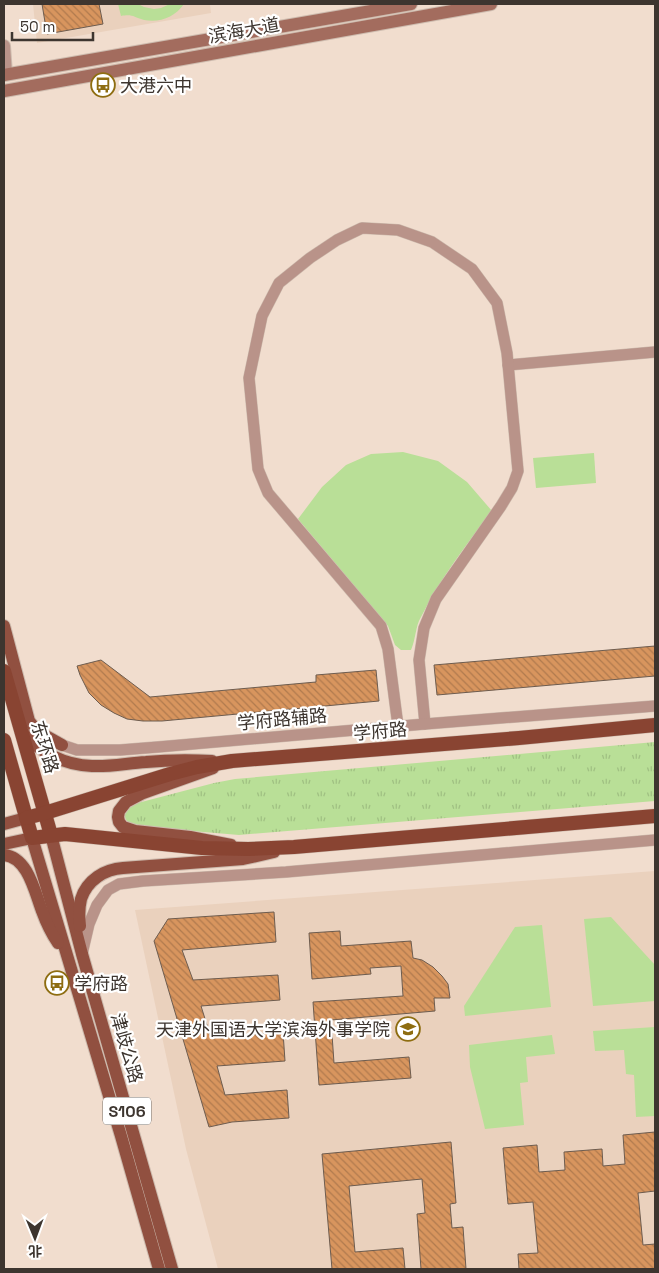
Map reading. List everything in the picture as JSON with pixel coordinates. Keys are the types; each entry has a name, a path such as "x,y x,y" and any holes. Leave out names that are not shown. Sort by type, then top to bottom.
{"highway":[{"name":"东环路","path":"4,670 51,835"},
{"name":"学府路","path":"26,818 170,774 232,762 655,725"},
{"name":"S106","path":"4,740 32,838"},
{"path":"32,838 51,835 77,835 202,848 248,849 294,847 655,816"}],"main road":[{"name":"滨海大道","path":"5,75 411,4"},
{"name":"滨海大道","path":"4,91 491,4"},
{"path":"4,626 29,721 37,731 62,745"},
{"path":"21,731 35,746 65,761 79,765 103,766 171,760 232,762"},
{"path":"232,762 143,793 126,802 121,807 118,817 119,822 127,829 190,836 248,849"},
{"path":"4,824 26,818"},
{"name":"津歧公路","path":"51,835 82,954 172,1269"},
{"path":"4,844 32,838"},
{"name":"津歧公路","path":"32,838 159,1269"},
{"path":"82,954 80,919 82,898 88,886 99,875 117,868 243,858 294,847"},
{"path":"4,855 8,855 18,861 29,875 49,928 67,958"}],"street":[{"path":"4,46 5,75"},
{"path":"398,726 388,649 380,626 268,493 258,469 249,378 262,316 279,283 336,240 362,228 398,230 432,242 472,269 497,303 507,353 518,471 512,488 501,506 436,599 424,628 420,660 425,724"},
{"path":"508,365 655,352"},
{"name":"学府路辅路","path":"62,745 77,750 120,750 655,706"},
{"path":"82,954 89,924 96,905 108,890 119,884 286,872 655,840"}],"shaded area":[{"path":"33,4 218,4 210,5 211,13 37,43"},
{"name":"天津外国语大学滨海外事学院","path":"655,871 655,1269 218,1269 186,1149 135,910"}],"green space":[{"path":"118,4 138,4 154,9 170,4 184,4 172,16 150,21 131,16 121,16"},
{"path":"403,452 438,461 467,482 492,511 436,589 419,621 411,650 401,650 395,645 388,626 298,519 322,487 346,465 371,454"},
{"path":"594,453 596,483 536,488 533,458"},
{"path":"655,742 655,801 239,835 133,826 127,821 124,813 130,805 235,779"},
{"path":"611,917 655,965 655,1001 593,1006 584,919"},
{"path":"542,925 551,1007 465,1016 464,1006 515,927"},
{"path":"655,1027 655,1116 636,1117 634,1075 626,1074 624,1050 595,1051 593,1031"},
{"path":"552,1035 555,1054 526,1057 528,1082 520,1083 524,1125 485,1129 470,1067 469,1045"}],"building":[{"path":"42,4 99,4 103,24 47,34"},
{"path":"655,646 655,676 437,695 434,665"},
{"path":"101,660 150,697 316,682 316,675 376,670 379,701 162,721 127,719 101,705 89,693 80,675 77,666"},
{"path":"274,912 276,942 182,950 193,980 278,975 280,1000 201,1006 211,1038 283,1032 285,1061 217,1066 225,1095 287,1090 289,1118 232,1122 209,1127 154,941 168,919"},
{"path":"340,931 341,946 411,941 413,958 422,960 433,967 448,984 450,998 434,998 435,1011 331,1020 334,1063 409,1057 411,1078 319,1085 313,1002 403,996 401,966 370,968 371,974 312,979 309,933"},
{"path":"655,1132 655,1191 638,1193 643,1245 655,1244 655,1269 519,1269 518,1254 538,1253 533,1202 508,1204 503,1148 537,1145 539,1172 565,1170 564,1152 602,1149 603,1166 625,1164 623,1135"},
{"path":"451,1142 456,1203 450,1204 452,1228 463,1227 466,1269 421,1269 417,1214 425,1213 422,1179 349,1186 355,1252 403,1248 405,1269 332,1269 322,1154"}],"place":[{"name":"大港六中","path":"103,85"},
{"name":"学府路","path":"57,983"},
{"name":"天津外国语大学滨海外事学院","path":"408,1029"}]}
